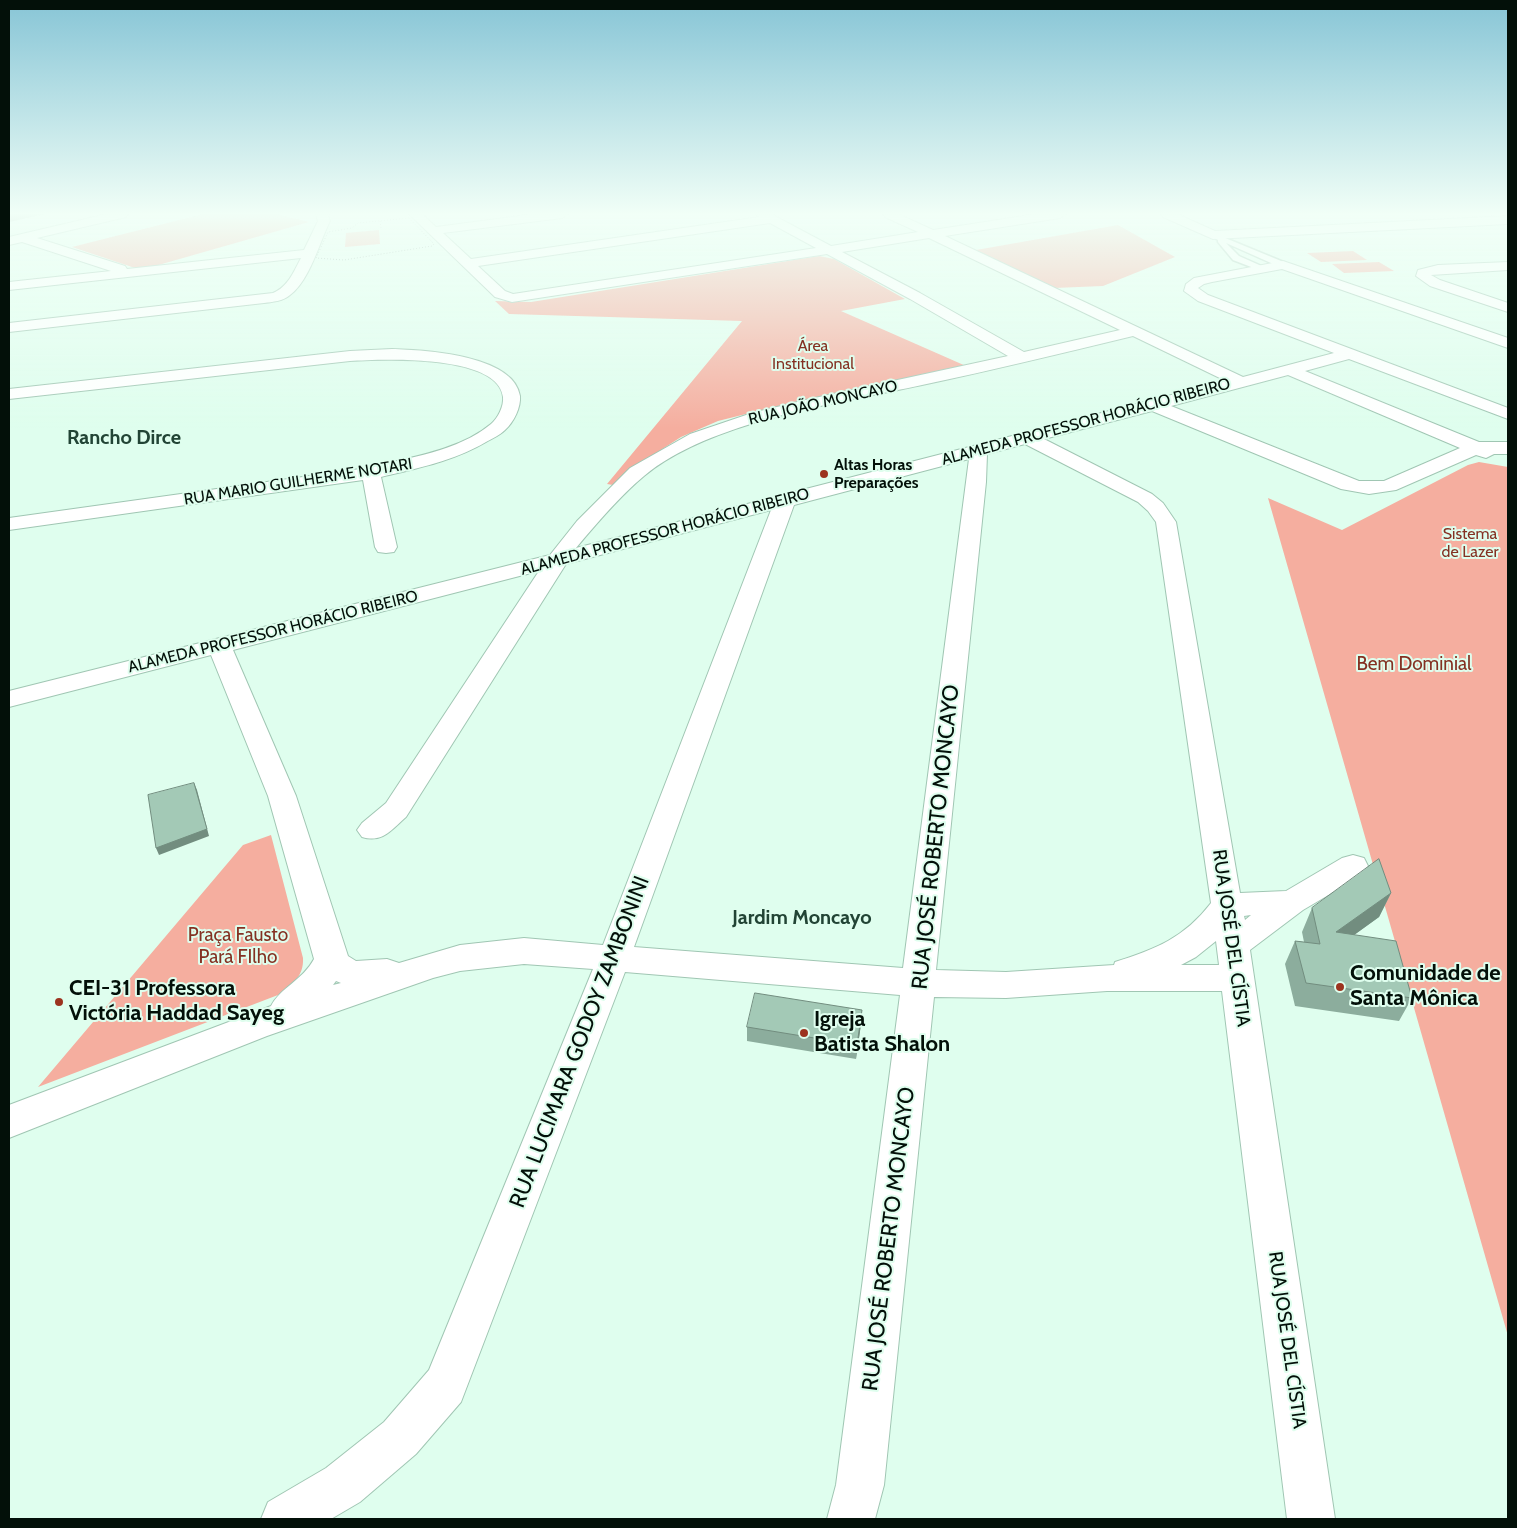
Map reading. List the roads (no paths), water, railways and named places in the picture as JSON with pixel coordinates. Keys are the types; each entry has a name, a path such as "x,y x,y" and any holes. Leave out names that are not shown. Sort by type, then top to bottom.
{"street":[{"path":"9,328 261,299 280,295 292,285"},
{"path":"490,285 500,294 512,298 602,285"},
{"path":"895,285 1021,357"},
{"path":"1035,285 1240,382"},
{"path":"1193,285 1191,291 1203,298 1508,414"},
{"path":"1331,285 1508,343"},
{"path":"1441,285 1508,308"},
{"name":"RUA JOÃO MONCAYO","path":"372,830 396,810 458,717 566,547 589,520 637,472 696,438 758,416 1132,332"},
{"name":"RUA MARIO GUILHERME NOTARI","path":"9,396 350,356 392,354 452,359 486,369 504,380 512,389 513,404 500,425 469,445 435,459 371,473 9,524"},
{"name":"ALAMEDA PROFESSOR HORÁCIO RIBEIRO","path":"9,699 924,465 977,466 1027,438 1350,354"},
{"path":"1289,370 1508,461"},
{"path":"1154,405 1348,485 1362,488 1378,489 1389,486 1476,448 1508,448"},
{"name":"RUA JOSÉ DEL CÍSTIA","path":"1027,438 1145,498 1156,507 1166,522 1238,978 1311,1519"},
{"path":"924,465 956,471 977,466"},
{"name":"RUA JOSÉ ROBERTO MONCAYO","path":"851,1519 860,1484 977,466"},
{"path":"371,473 386,547"},
{"name":"RUA LUCIMARA GODOY ZAMBONINI","path":"285,1519 343,1485 400,1438 444,1386 614,958 785,501"},
{"path":"589,520 593,528 602,532 636,539"},
{"path":"710,520 737,522 762,532 770,538"},
{"path":"219,645 282,796 331,959 335,966 347,973 369,974 429,966"},
{"path":"1233,945 1292,902 1353,866"},
{"path":"1221,869 1249,889 1265,896 1292,902"},
{"path":"1107,978 1170,956 1192,944 1210,929 1227,905 1292,902"},
{"path":"9,1122 255,1026 429,966 460,958 524,951 919,983 1006,985 1107,978 1238,978"},
{"path":"255,1026 289,1007 316,985 325,975 331,959"}],"place":[{"name":"Altas Horas Preparações","path":"824,474"},
{"name":"Comunidade de Santa Mônica","path":"1340,987"},
{"name":"CEI-31 Professora Victória Haddad Sayeg","path":"59,1002"},
{"name":"Igreja Batista Shalon","path":"804,1033"}],"district":[{"name":"Rancho Dirce","path":"124,438"},
{"name":"Jardim Moncayo","path":"802,918"}],"park label":[{"name":"Área Institucional","path":"813,355"},
{"name":"Sistema de Lazer","path":"1470,543"},
{"name":"Bem Dominial","path":"1414,664"},
{"name":"Praça Fausto Pará FIlho","path":"238,946"}]}
